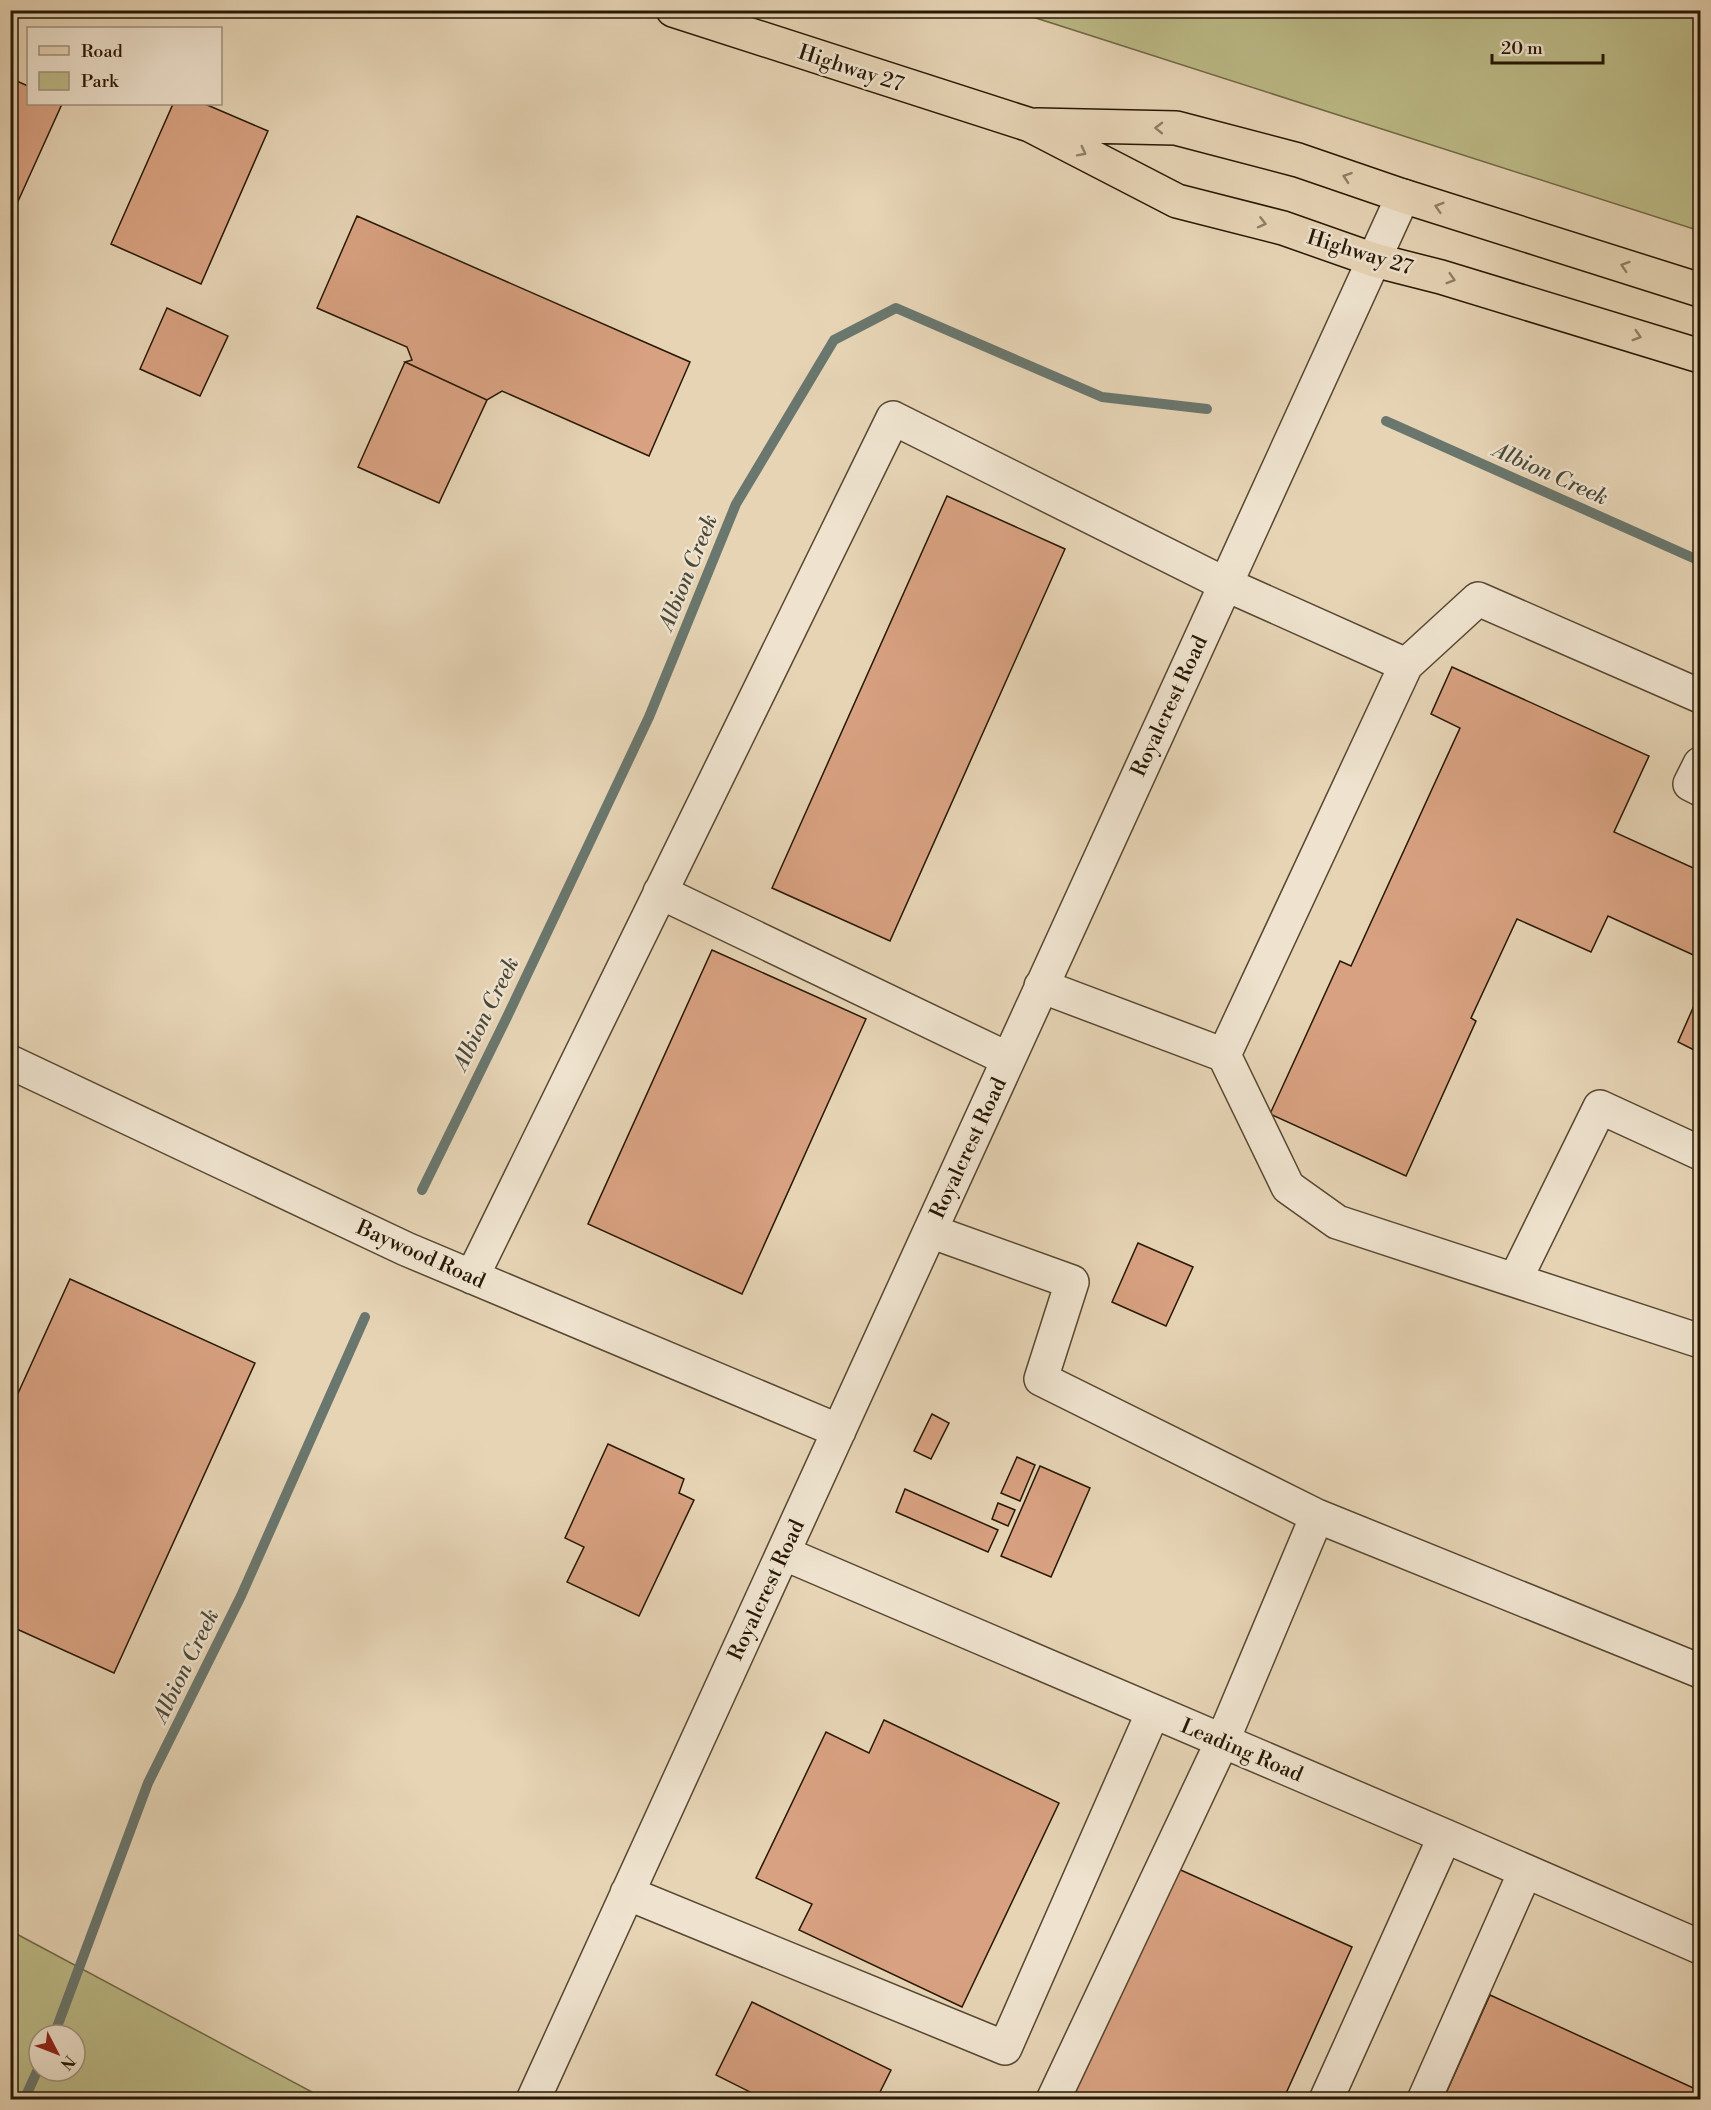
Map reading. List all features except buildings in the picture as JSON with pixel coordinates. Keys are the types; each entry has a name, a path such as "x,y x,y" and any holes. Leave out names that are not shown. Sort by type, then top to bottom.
{"main road":[{"name":"Highway 27","path":"673,10 1030,125 1177,201 1283,228 1374,260 1441,277 1701,356"},
{"name":"Highway 27","path":"1030,125 1176,128 1298,160 1402,196 1701,290"}],"street":[{"name":"Royalcrest Road","path":"533,2100 1402,196"},
{"path":"472,1277 893,418 1225,584 1406,665"},
{"path":"1224,1055 1406,665 1478,598 1701,696"},
{"path":"1701,764 1690,784 1701,789"},
{"path":"660,892 1008,1059"},
{"path":"1041,986 1224,1055 1288,1187 1337,1222 1701,1341"},
{"name":"Baywood Road","path":"10,1062 406,1249 839,1431"},
{"path":"1515,1280 1600,1107 1701,1153"},
{"path":"930,1231 1072,1282 1041,1378 1317,1516 1701,1671"},
{"path":"1053,2100 1222,1742 1317,1516"},
{"name":"Leading Road","path":"783,1553 1701,1947"},
{"path":"627,1893 1005,2048 1153,1712"},
{"path":"1326,2100 1445,1836"},
{"path":"1424,2100 1525,1872"}],"green space":[{"path":"1014,11 1700,11 1700,231"},
{"path":"11,1931 325,2099 11,2099"}],"waterway":[{"name":"Albion Creek","path":"422,1190 649,717 736,504 834,340 896,308 1102,397 1207,409"},
{"name":"Albion Creek","path":"1386,421 1700,561"},
{"name":"Albion Creek","path":"58,2023 148,1783 241,1596 365,1317"},
{"name":"Albion Creek","path":"24,2100 32,2083"}]}
